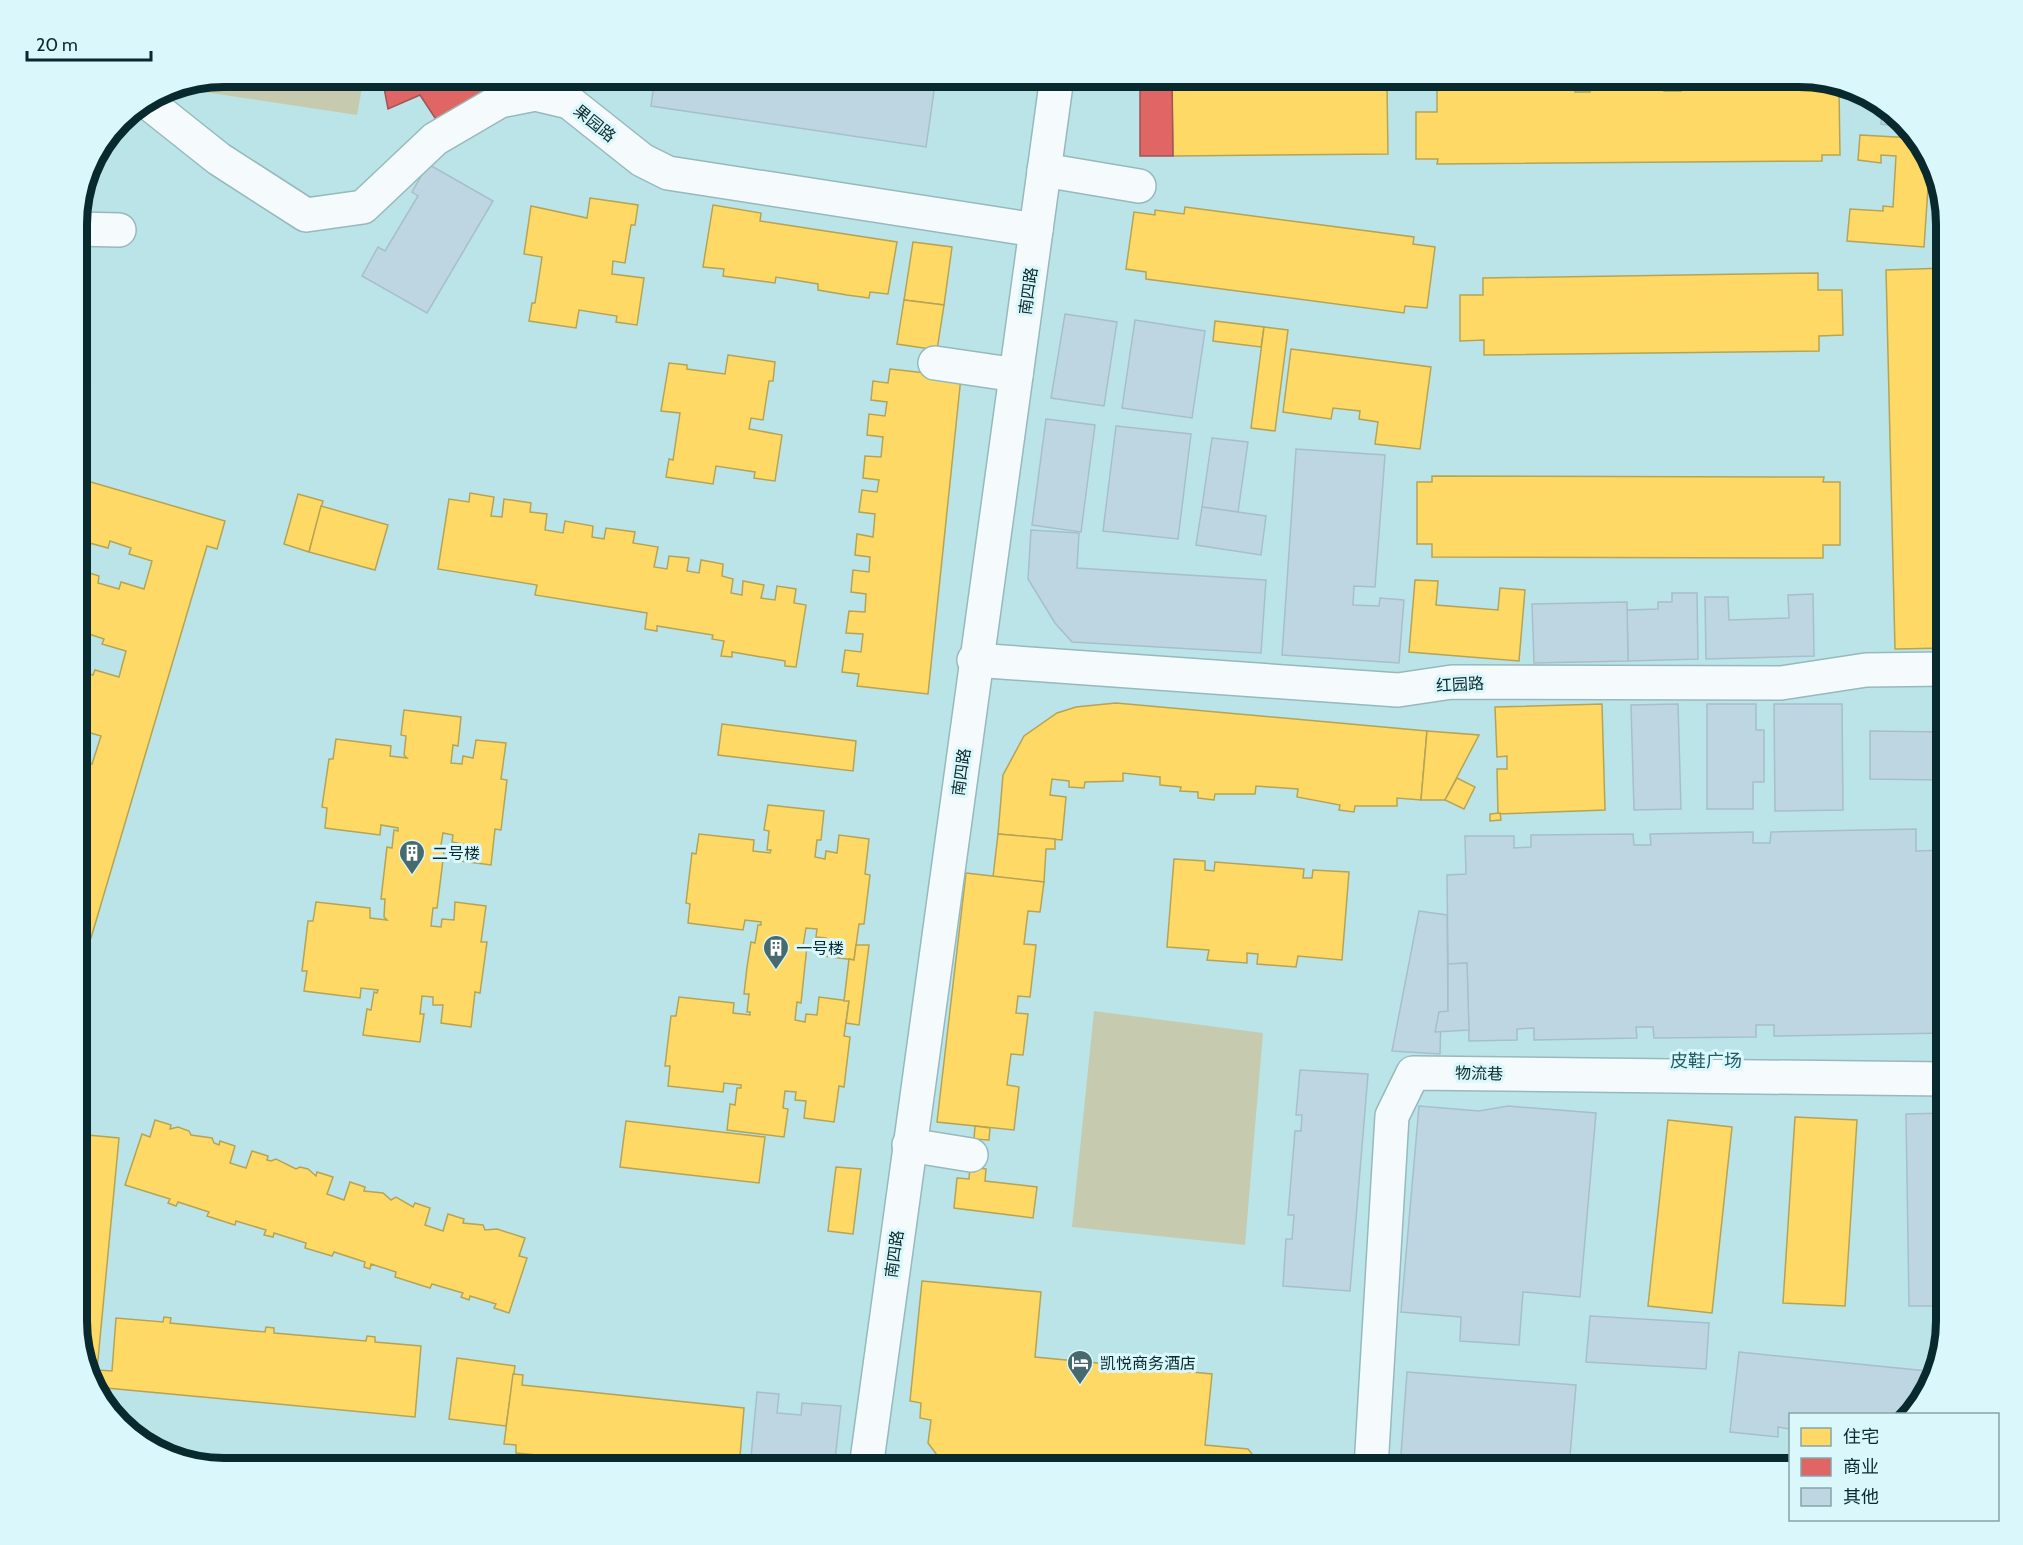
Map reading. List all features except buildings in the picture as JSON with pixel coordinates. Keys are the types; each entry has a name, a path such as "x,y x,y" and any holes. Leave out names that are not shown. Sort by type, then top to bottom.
{"street":[{"name":"南四路","path":"867,1458 975,660 1055,87"},
{"name":"果园路","path":"153,107 219,159 306,215 363,207 435,139 500,100 535,94 569,102 642,160 668,173 1036,230"},
{"path":"1044,170 1139,186"},
{"path":"87,229 119,230"},
{"path":"935,363 1016,375"},
{"name":"红园路","path":"975,660 1398,690 1452,682 1781,683 1866,670 1936,669"},
{"name":"物流巷","path":"1372,1458 1392,1116 1412,1062 1936,1079"},
{"path":"909,1145 971,1155"}],"green space":[{"path":"224,87 362,87 357,115 195,91"},
{"path":"1094,1011 1263,1033 1245,1245 1072,1227"}],"place":[{"name":"二号楼","path":"412,876"},
{"name":"一号楼","path":"776,971"},
{"name":"凯悦商务酒店","path":"1080,1386"}],"district":[{"name":"皮鞋广场","path":"1706,1061"}]}
